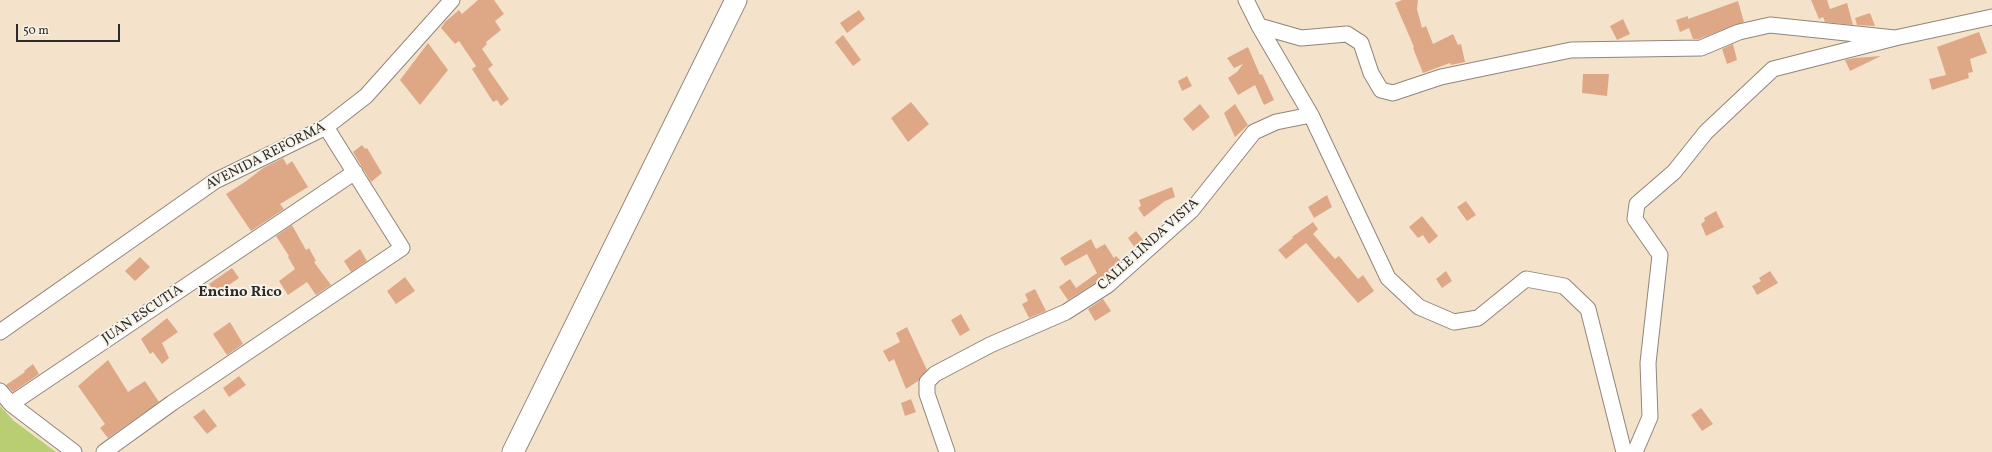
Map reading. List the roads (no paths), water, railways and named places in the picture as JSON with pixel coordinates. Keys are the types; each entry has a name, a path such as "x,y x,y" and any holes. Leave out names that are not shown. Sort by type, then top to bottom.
{"main road":[{"path":"513,452 736,0"}],"street":[{"name":"AVENIDA REFORMA","path":"0,332 215,180 326,127 366,96 452,0"},
{"path":"1246,0 1259,26 1311,115 1388,278 1419,308 1454,322 1478,318 1526,279 1564,286 1588,309 1624,452"},
{"path":"1635,452 1650,418 1648,363 1660,255 1635,219 1637,204 1674,172 1706,132 1773,69 1895,38 1992,17"},
{"path":"1259,26 1301,38 1347,34 1361,43 1371,73 1381,90 1393,93 1441,77 1571,50 1701,48 1739,32 1770,25 1895,38"},
{"name":"CALLE LINDA VISTA","path":"947,452 928,394 927,382 935,374 990,345 1066,312 1108,285 1191,211 1254,132 1276,122 1311,115"},
{"path":"104,452 172,403 402,248 326,127"},
{"name":"JUAN ESCUTIA","path":"11,404 355,172"},
{"path":"0,391 11,404 74,452"}],"district":[{"name":"Encino Rico","path":"240,293"}]}
